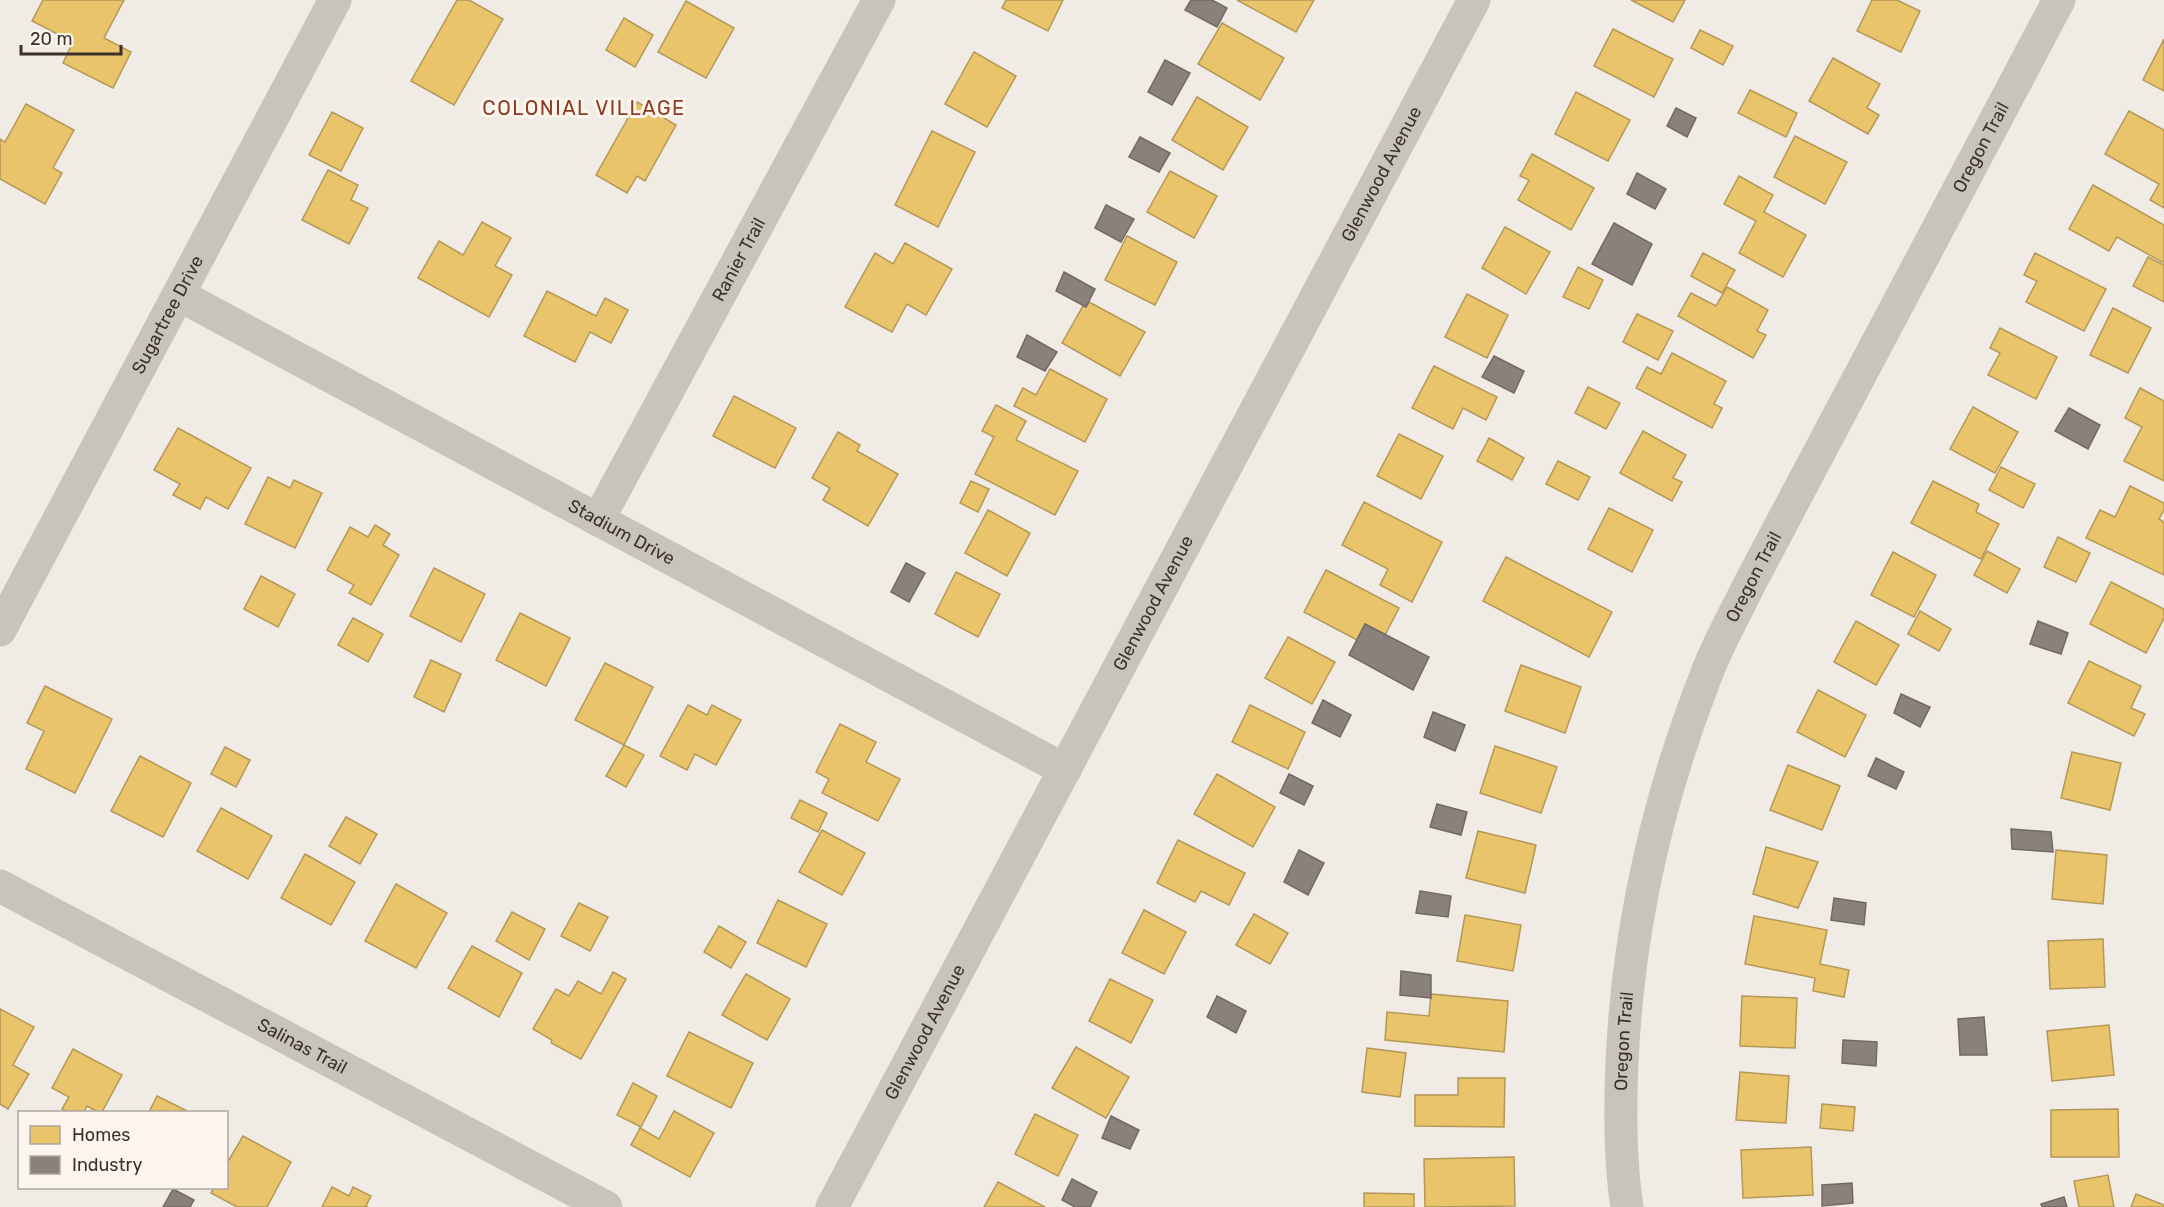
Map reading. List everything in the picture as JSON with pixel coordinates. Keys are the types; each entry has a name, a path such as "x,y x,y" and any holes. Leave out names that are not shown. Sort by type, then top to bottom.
{"street":[{"name":"Sugartree Drive","path":"0,630 335,0"},
{"name":"Ranier Trail","path":"598,520 879,0"},
{"name":"Glenwood Avenue","path":"832,1207 1474,0"},
{"name":"Oregon Trail","path":"1627,1207 1620,1105 1627,990 1642,887 1671,774 1705,676 1749,583 2059,0"},
{"name":"Stadium Drive","path":"179,295 1065,770"},
{"name":"Salinas Trail","path":"0,886 606,1207"}],"building: Homes":[{"path":"43,0 124,0 104,38 131,52 113,88 63,63 73,42 32,21"},
{"path":"457,0 469,0 503,19 454,105 411,81"},
{"path":"1006,0 1063,0 1048,31 1002,8"},
{"path":"1237,0 1314,0 1296,32"},
{"path":"1631,0 1685,0 1673,22"},
{"path":"1872,0 1897,0 1920,11 1901,52 1857,31"},
{"path":"686,1 734,28 706,78 658,52"},
{"path":"624,18 653,35 635,67 606,50"},
{"path":"1222,23 1284,58 1260,100 1198,64"},
{"path":"1613,29 1673,59 1654,97 1594,66"},
{"path":"1700,30 1733,46 1723,65 1691,48"},
{"path":"2164,39 2164,91 2143,80"},
{"path":"974,52 1016,76 987,127 945,104"},
{"path":"1833,58 1880,84 1867,108 1879,115 1868,134 1809,101"},
{"path":"1750,90 1797,113 1786,137 1738,113"},
{"path":"1576,92 1630,120 1608,161 1555,134"},
{"path":"1197,97 1248,127 1223,170 1172,140"},
{"path":"637,102 676,125 645,181 637,176 627,193 596,175"},
{"path":"26,104 74,130 53,168 62,173 45,204 0,179 0,139 5,142"},
{"path":"2129,111 2164,130 2164,208 2150,200 2159,184 2105,154"},
{"path":"332,112 363,128 341,171 309,155"},
{"path":"932,131 975,152 938,227 895,205"},
{"path":"1795,136 1847,162 1825,204 1774,177"},
{"path":"1532,154 1594,188 1571,230 1518,200 1529,180 1520,176"},
{"path":"328,170 358,185 351,200 368,208 349,244 302,220"},
{"path":"1170,171 1217,196 1194,238 1147,212"},
{"path":"1739,176 1773,195 1764,212 1806,235 1783,277 1739,253 1756,221 1724,204"},
{"path":"2093,185 2164,225 2164,263 2117,237 2109,251 2069,229"},
{"path":"482,222 511,238 495,266 512,275 489,317 418,278 439,241 463,255"},
{"path":"1505,227 1550,252 1526,294 1482,268"},
{"path":"1127,236 1177,262 1155,305 1105,280"},
{"path":"905,243 952,269 926,315 907,304 892,332 845,307 875,253 893,264"},
{"path":"1703,253 1735,270 1722,293 1691,276"},
{"path":"2035,253 2106,289 2084,331 2026,302 2037,281 2024,275"},
{"path":"2148,257 2164,265 2164,302 2133,286"},
{"path":"1578,267 1603,280 1589,309 1563,297"},
{"path":"1727,287 1768,310 1757,331 1766,335 1753,358 1678,316 1691,293 1716,306"},
{"path":"547,291 596,316 605,298 628,310 611,343 590,332 575,362 524,336"},
{"path":"1467,294 1508,315 1487,358 1445,337"},
{"path":"1089,302 1145,332 1120,376 1062,343 1083,306 1086,307"},
{"path":"2113,308 2151,328 2128,373 2090,355"},
{"path":"1637,314 1673,331 1658,360 1623,342"},
{"path":"2000,328 2057,357 2036,399 1988,375 2000,353 1990,348"},
{"path":"1672,353 1726,381 1714,404 1722,408 1712,428 1636,388 1647,367 1661,374"},
{"path":"1434,366 1497,397 1486,420 1463,408 1453,429 1412,408"},
{"path":"1050,369 1107,399 1085,442 1014,406 1023,388 1036,395"},
{"path":"1588,387 1620,403 1606,429 1575,413"},
{"path":"2140,388 2164,401 2164,481 2124,461 2142,427 2125,418"},
{"path":"734,396 796,428 775,468 713,436"},
{"path":"996,405 1026,421 1016,440 1078,471 1055,515 975,474 994,437 982,431"},
{"path":"1973,407 2018,432 1995,473 1950,449"},
{"path":"178,428 251,468 228,509 206,497 200,509 173,495 180,484 154,470"},
{"path":"1643,431 1686,455 1673,478 1682,482 1672,501 1620,473"},
{"path":"838,432 860,445 857,451 898,474 868,526 823,500 830,488 812,478"},
{"path":"1399,434 1443,456 1421,499 1377,476"},
{"path":"1489,438 1524,458 1512,480 1477,461"},
{"path":"1558,461 1590,477 1578,500 1546,484"},
{"path":"2001,467 2035,484 2023,508 1989,490"},
{"path":"268,477 290,488 294,480 322,493 295,548 245,524"},
{"path":"971,481 989,489 978,512 960,503"},
{"path":"1933,481 1979,504 1976,512 1999,524 1981,559 1911,523"},
{"path":"2130,486 2164,503 2164,510 2159,519 2164,522 2164,575 2086,538 2100,510 2115,517"},
{"path":"1364,502 1442,542 1412,602 1380,585 1388,569 1342,545"},
{"path":"1609,508 1653,530 1632,572 1588,549"},
{"path":"988,510 1030,533 1007,576 965,553"},
{"path":"375,525 390,534 383,545 399,555 371,605 349,593 354,585 327,570 350,527 368,537"},
{"path":"2058,537 2090,553 2076,582 2044,567"},
{"path":"1987,551 2020,569 2007,593 1974,575"},
{"path":"1893,552 1936,575 1914,617 1871,595"},
{"path":"1506,557 1612,612 1589,657 1483,601"},
{"path":"434,568 485,594 461,642 410,616"},
{"path":"1326,570 1399,608 1385,635 1365,624 1357,640 1304,612"},
{"path":"956,572 1000,594 978,637 935,614"},
{"path":"261,576 295,594 278,627 244,609"},
{"path":"2111,582 2164,609 2164,618 2146,653 2090,624"},
{"path":"1920,611 1951,629 1939,651 1908,634"},
{"path":"520,613 570,638 546,686 496,660"},
{"path":"353,618 383,634 368,662 338,645"},
{"path":"1856,621 1899,645 1876,685 1834,662"},
{"path":"1288,637 1335,662 1312,704 1265,678"},
{"path":"431,660 461,674 444,712 414,697"},
{"path":"2089,661 2141,686 2131,708 2145,714 2134,736 2068,703"},
{"path":"605,663 653,687 624,745 575,720"},
{"path":"1521,665 1581,687 1565,733 1505,711"},
{"path":"45,686 112,719 75,793 26,769 44,731 27,723"},
{"path":"1818,690 1866,715 1845,757 1797,732"},
{"path":"688,705 707,715 712,705 741,720 716,765 695,754 687,770 660,756"},
{"path":"1250,705 1305,732 1288,769 1232,742"},
{"path":"840,724 876,742 866,762 900,779 878,821 822,793 829,779 816,772"},
{"path":"624,745 644,755 626,787 606,776"},
{"path":"1495,746 1557,767 1541,813 1480,793"},
{"path":"225,747 250,760 236,787 211,774"},
{"path":"2072,752 2121,763 2110,810 2061,798"},
{"path":"140,756 191,783 163,837 111,811"},
{"path":"1788,765 1840,786 1822,830 1770,810"},
{"path":"1217,774 1275,807 1253,847 1194,814"},
{"path":"800,800 827,813 818,832 791,818"},
{"path":"221,808 272,836 248,879 197,851"},
{"path":"346,817 377,834 360,864 329,846"},
{"path":"822,830 865,853 842,895 799,872"},
{"path":"1478,831 1536,845 1525,893 1466,878"},
{"path":"1178,840 1245,873 1229,905 1201,891 1195,902 1157,883"},
{"path":"1766,847 1818,862 1798,908 1753,894"},
{"path":"2056,850 2107,855 2103,904 2052,899"},
{"path":"305,854 355,882 331,925 281,898"},
{"path":"396,884 447,913 416,968 365,941"},
{"path":"778,900 827,924 806,967 757,943"},
{"path":"579,903 608,917 590,951 561,936"},
{"path":"1144,910 1186,932 1164,974 1122,953"},
{"path":"512,912 545,929 529,960 496,941"},
{"path":"1254,914 1288,933 1270,964 1236,945"},
{"path":"1465,915 1521,925 1513,971 1457,961"},
{"path":"1754,916 1827,930 1820,964 1849,970 1844,997 1813,991 1815,978 1745,964"},
{"path":"719,926 746,942 731,968 704,952"},
{"path":"2103,939 2105,987 2050,989 2048,941"},
{"path":"472,946 522,973 499,1017 448,988"},
{"path":"613,972 626,979 581,1059 551,1043 552,1040 533,1029 556,989 569,996 578,981 601,994"},
{"path":"746,974 790,999 767,1040 722,1015"},
{"path":"1110,979 1153,1000 1131,1043 1089,1021"},
{"path":"1431,994 1508,1001 1504,1052 1385,1040 1387,1012 1429,1016"},
{"path":"1742,996 1797,998 1795,1048 1740,1046"},
{"path":"0,1009 34,1027 13,1065 29,1074 8,1109 0,1104"},
{"path":"2109,1025 2114,1075 2052,1081 2047,1031"},
{"path":"689,1032 753,1063 731,1108 667,1076"},
{"path":"1076,1047 1129,1077 1106,1118 1052,1088"},
{"path":"1367,1048 1406,1053 1400,1097 1362,1092"},
{"path":"73,1049 122,1075 103,1111 96,1111 87,1106 84,1111 66,1111 62,1109 69,1097 52,1088"},
{"path":"1740,1072 1789,1076 1786,1123 1736,1120"},
{"path":"1458,1078 1505,1078 1504,1127 1415,1126 1415,1095 1458,1095"},
{"path":"633,1083 657,1096 641,1127 617,1115"},
{"path":"157,1096 187,1111 150,1111"},
{"path":"1822,1104 1855,1107 1853,1131 1820,1128"},
{"path":"2118,1109 2119,1157 2051,1157 2051,1110"},
{"path":"674,1111 714,1133 690,1177 631,1145 640,1128 659,1139"},
{"path":"1035,1114 1078,1135 1058,1176 1015,1154"},
{"path":"243,1136 291,1162 267,1207 237,1207 211,1193 213,1189 228,1189 228,1162"},
{"path":"1811,1147 1813,1195 1743,1198 1741,1150"},
{"path":"1514,1157 1515,1206 1425,1207 1424,1159"},
{"path":"2108,1175 2114,1207 2079,1207 2074,1181"},
{"path":"998,1182 1045,1207 984,1207"},
{"path":"332,1187 349,1196 353,1187 371,1196 366,1206 368,1207 322,1207"},
{"path":"1364,1193 1414,1194 1414,1207 1364,1207"},
{"path":"2136,1194 2164,1205 2164,1207 2131,1207"}],"building: Industry":[{"path":"1191,0 1212,0 1227,8 1217,27 1185,10"},
{"path":"1165,60 1190,73 1172,105 1148,92"},
{"path":"1676,108 1696,118 1687,137 1667,126"},
{"path":"1140,137 1170,153 1159,172 1129,157"},
{"path":"1637,173 1666,189 1655,209 1627,194"},
{"path":"1106,205 1134,219 1121,242 1095,228"},
{"path":"1614,223 1652,244 1632,285 1592,264"},
{"path":"1064,272 1095,289 1086,307 1056,291"},
{"path":"1027,335 1057,352 1045,371 1017,357"},
{"path":"1494,356 1524,371 1514,393 1482,377"},
{"path":"2069,408 2100,425 2088,449 2055,431"},
{"path":"906,563 925,573 909,602 891,592"},
{"path":"2038,621 2068,633 2061,654 2030,644"},
{"path":"1365,624 1429,657 1413,690 1349,655"},
{"path":"1901,694 1930,707 1920,727 1894,713"},
{"path":"1323,700 1351,715 1340,737 1312,723"},
{"path":"1433,712 1465,725 1455,751 1424,737"},
{"path":"1876,758 1904,772 1896,789 1868,776"},
{"path":"1289,774 1313,786 1304,805 1280,793"},
{"path":"1437,804 1467,812 1461,835 1430,827"},
{"path":"2011,829 2051,832 2053,852 2012,849"},
{"path":"1299,850 1324,863 1308,895 1284,882"},
{"path":"1420,891 1451,896 1448,917 1416,913"},
{"path":"1834,898 1866,903 1864,925 1831,920"},
{"path":"1401,971 1431,975 1431,998 1400,995"},
{"path":"1217,996 1246,1011 1236,1033 1207,1017"},
{"path":"1984,1017 1987,1055 1960,1055 1958,1019"},
{"path":"1843,1040 1877,1042 1876,1066 1842,1063"},
{"path":"1111,1116 1139,1130 1130,1149 1102,1138"},
{"path":"1072,1179 1097,1192 1090,1207 1075,1207 1062,1200"},
{"path":"1852,1183 1853,1203 1822,1206 1822,1185"},
{"path":"173,1189 194,1200 190,1207 163,1207"},
{"path":"2064,1197 2067,1207 2042,1207 2041,1204"}],"district":[{"name":"COLONIAL VILLAGE","path":"584,108"}]}
